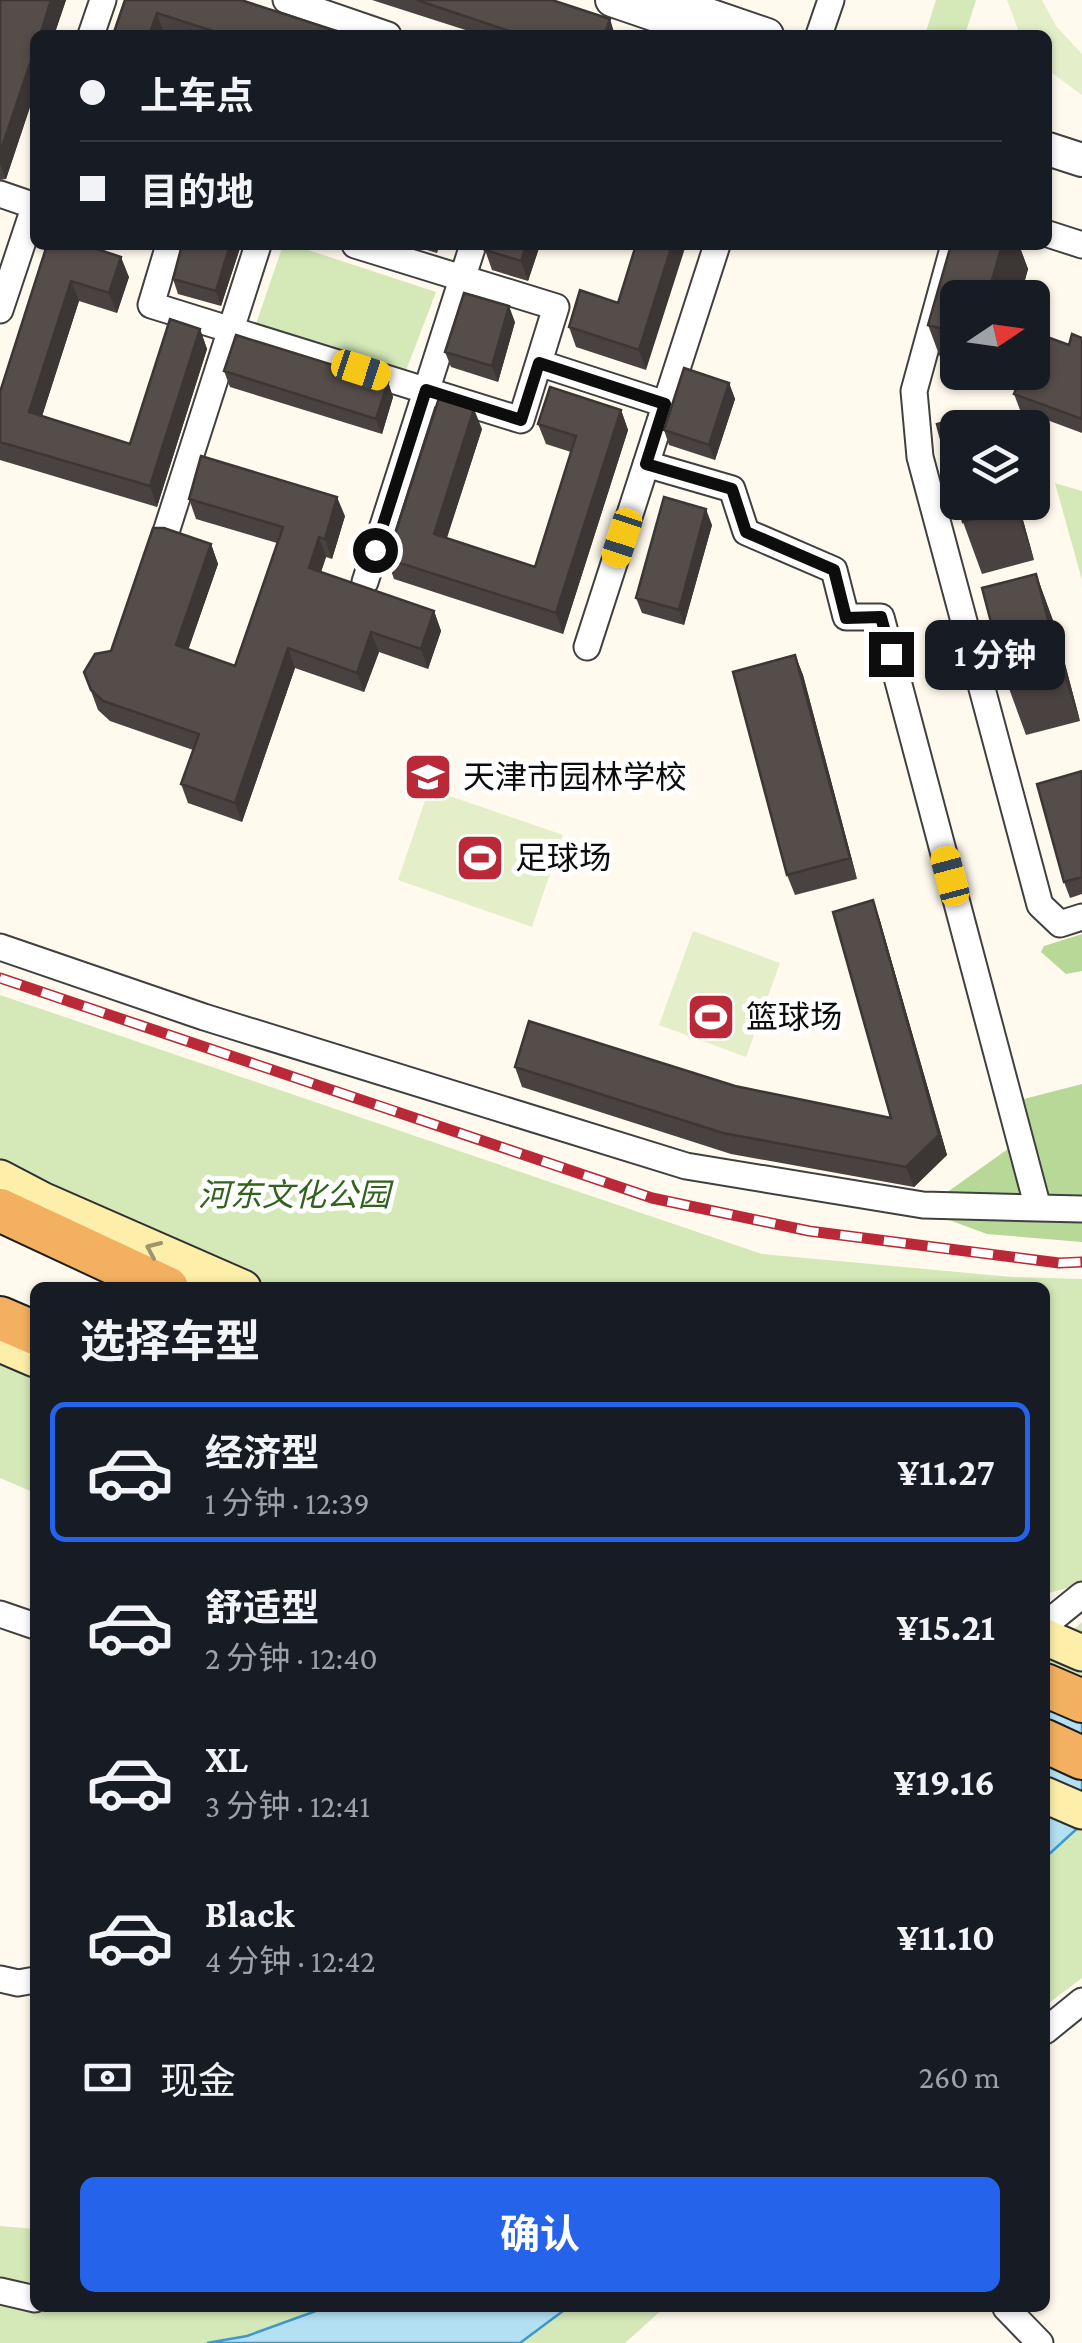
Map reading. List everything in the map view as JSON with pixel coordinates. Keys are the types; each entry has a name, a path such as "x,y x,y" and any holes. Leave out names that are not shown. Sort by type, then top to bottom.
{"highway":[{"path":"0,1210 153,1282"},
{"path":"0,1237 101,1282"},
{"path":"0,1288 30,1302"},
{"path":"0,1318 30,1331"},
{"path":"1050,1687 1082,1701"},
{"path":"1050,1744 1082,1758"}],"main road":[{"path":"0,1178 228,1282"},
{"path":"0,1344 30,1358"},
{"path":"1050,1639 1082,1653"},
{"path":"1050,1797 1082,1810"}],"street":[{"path":"94,30 103,0"},
{"path":"286,0 329,25 358,30"},
{"path":"665,0 752,30"},
{"path":"821,30 832,0"},
{"path":"621,1 699,30"},
{"path":"1052,131 1082,142"},
{"path":"1052,149 1082,160"},
{"path":"0,194 30,204"},
{"path":"0,310 30,221"},
{"path":"1052,235 1082,243"},
{"path":"165,250 151,305 521,420 556,308 371,250"},
{"path":"166,532 256,250"},
{"path":"365,582 470,250"},
{"path":"587,648 714,250"},
{"path":"953,250 914,391 920,458 1040,905 1060,924 1082,917"},
{"path":"539,363 665,404"},
{"path":"646,464 732,489 746,532 834,570 846,618 881,617 1038,1208"},
{"path":"0,947 204,1017 686,1166 922,1205 1082,1208"},
{"path":"1050,1620 1082,1595"},
{"path":"0,1614 30,1624"},
{"path":"0,1979 30,1981"},
{"path":"1050,2027 1082,2001"},
{"path":"0,2291 30,2298"},
{"path":"1010,2312 1040,2343"}],"green space":[{"path":"936,0 976,0 967,30 927,30"},
{"path":"1007,0 1042,0 1056,26 1082,54 1082,95 1052,73 1052,30 1018,30"},
{"path":"281,250 308,250 436,292 405,373 255,327"},
{"path":"1055,483 1082,491 1082,580"},
{"name":"足球场","path":"429,789 563,835 532,927 398,880"},
{"path":"693,931 780,963 746,1057 659,1025"},
{"path":"1082,934 1082,971 1066,974 1041,952 1044,946"},
{"name":"河东文化公园","path":"0,995 762,1254 1012,1277 1082,1279 1082,1584 1050,1593 1050,1282 263,1282 0,1164"},
{"path":"1082,1084 1082,1242 987,1234 922,1210 1026,1136 1020,1100"},
{"path":"0,1359 30,1373 30,1491 0,1478"},
{"path":"1082,1622 1082,1978 1050,2002 1050,1645"},
{"path":"0,2226 30,2229 30,2312 660,2312 625,2343 0,2343"}],"water":[{"path":"1082,1682 1082,1824 1050,1853 1050,1711"},
{"path":"313,2312 562,2312 520,2343 207,2343 247,2336"}],"building":[{"path":"0,0 51,0 42,30 30,30 30,64 0,153"},
{"path":"125,0 241,0 334,30 210,30 157,13 151,30 115,30"},
{"path":"417,0 552,0 610,19 606,30 506,30"},
{"path":"45,250 100,250 121,257 109,293 71,281 29,412 130,444 170,319 200,329 150,486 0,442 0,392"},
{"path":"181,250 228,250 216,291 173,279"},
{"path":"485,250 524,250 521,261"},
{"path":"634,250 670,250 639,350 569,327 580,290 618,303"},
{"path":"950,250 1001,250 992,280 941,280"},
{"path":"940,283 940,328 928,325"},
{"path":"464,293 509,306 492,366 445,352"},
{"path":"1072,334 1082,338 1082,419 1014,394 1015,390 1050,390 1050,338 1069,345"},
{"path":"236,335 388,382 376,419 224,371"},
{"path":"684,368 729,383 709,445 664,430"},
{"path":"550,387 621,410 556,613 387,559 439,398 474,409 434,534 535,567 576,436 538,424"},
{"path":"201,456 337,497 325,539 319,537 309,568 434,611 421,649 371,632 357,673 288,648 235,803 181,784 199,734 103,701 91,690 84,672 95,654 111,651 153,528 211,544 176,645 235,666 283,527 189,499"},
{"path":"664,497 706,509 679,610 636,598"},
{"path":"1036,574 1061,669 1007,683 982,588"},
{"path":"795,655 850,858 787,875 733,672"},
{"path":"1082,771 1082,877 1064,882 1037,784"},
{"path":"873,900 939,1135 906,1167 723,1133 515,1067 529,1021 735,1086 891,1118 833,912"}],"railway":[{"path":"0,978 652,1198 809,1231 1059,1263 1082,1262"}],"place":[{"name":"天津市园林学校","path":"428,777"},
{"name":"足球场","path":"480,858"},
{"name":"篮球场","path":"711,1017"}],"route":[{"path":"375,550 426,390 521,420 539,363 665,404 646,464 732,489 746,532 834,570 846,618 881,617 891,654"}]}
